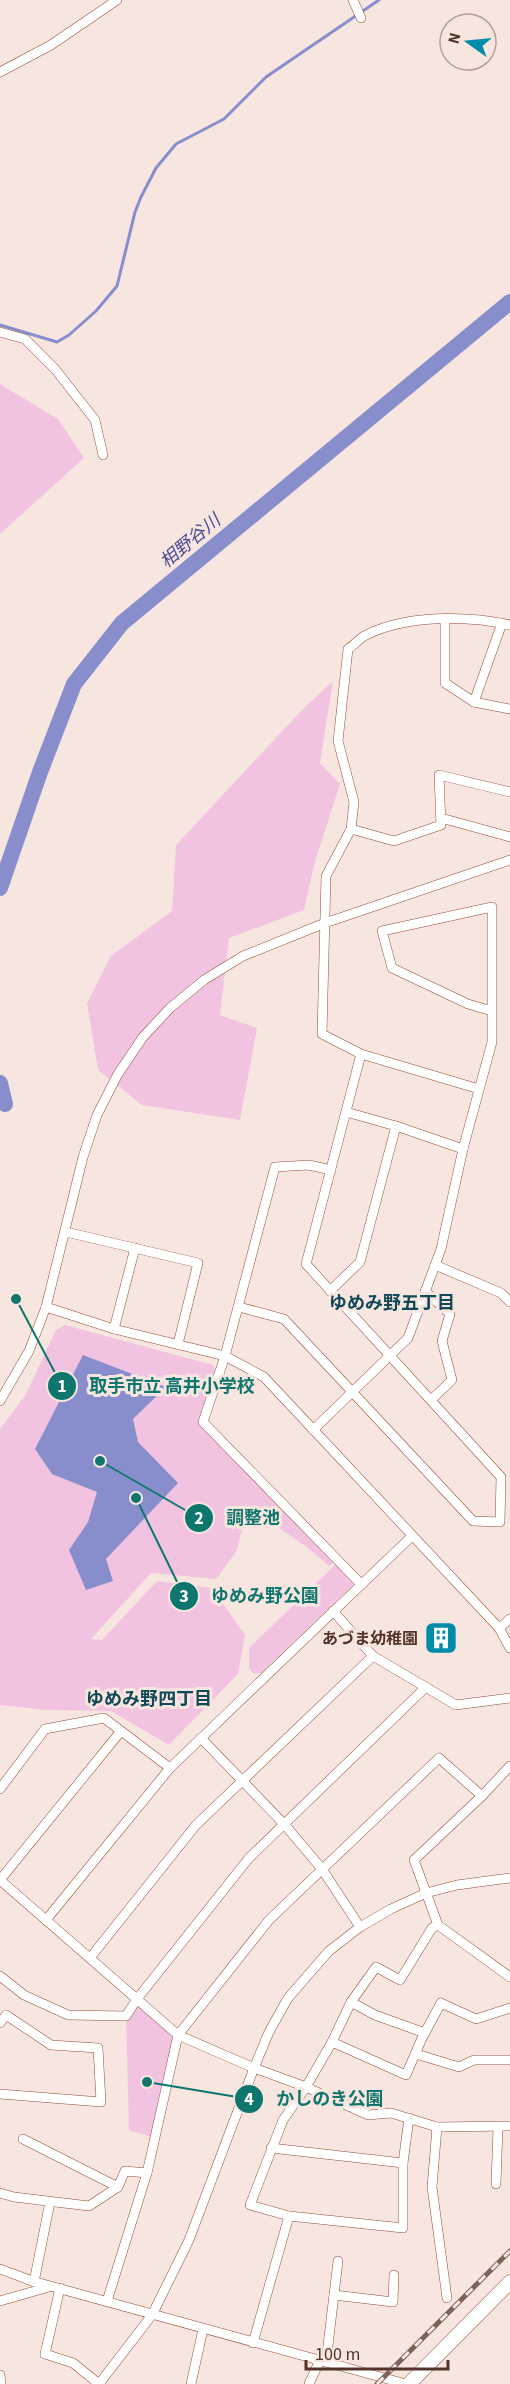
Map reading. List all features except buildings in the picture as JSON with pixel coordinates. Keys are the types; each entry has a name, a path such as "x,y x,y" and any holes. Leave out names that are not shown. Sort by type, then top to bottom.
{"highway":[{"path":"407,2384 510,2282"}],"street":[{"path":"0,72 51,45 117,0"},
{"path":"353,0 360,14"},
{"path":"0,332 25,339 55,369 95,420 103,455"},
{"path":"445,618 445,683 474,702 510,709"},
{"path":"474,702 506,624 445,618 399,625 366,635 348,649 338,741 354,802 351,829 326,876 322,1034 361,1054 479,1089"},
{"path":"351,829 394,841 441,825 439,775 510,792"},
{"path":"441,818 510,837"},
{"path":"0,1401 29,1351 46,1307 83,1157 97,1115 118,1074 143,1037 170,1008 204,980 243,956 325,923 510,860"},
{"path":"313,1430 408,1338 441,1249 463,1149 492,1041 492,1011 492,907 382,931 392,968 468,1004 492,1011"},
{"path":"239,1307 284,1319 473,1521 500,1522 501,1477 306,1264 361,1054"},
{"path":"346,1112 463,1149"},
{"path":"330,1291 360,1262 396,1126"},
{"path":"331,1170 309,1165 275,1167 239,1307 203,1422 360,1584"},
{"path":"66,1232 198,1263 177,1344"},
{"path":"114,1329 135,1248"},
{"path":"435,1265 501,1293 510,1302"},
{"path":"425,1291 450,1314 442,1341 452,1380 431,1400"},
{"path":"46,1307 114,1329 225,1356 264,1377 499,1628 510,1648"},
{"path":"46,1920 170,1768 412,1536"},
{"path":"333,1611 373,1656 456,1705 510,1698"},
{"path":"499,1628 510,1619"},
{"path":"90,1958 196,1825 373,1656"},
{"path":"0,1976 24,1995 68,2015 126,2016 249,1858 426,1687"},
{"path":"0,1789 45,1729 104,1718 170,1768"},
{"path":"121,1731 0,1880 178,2035 368,2115 391,2113 437,2127 510,2126"},
{"path":"201,1738 284,1824 322,1869 360,1927"},
{"path":"107,2301 147,2173 178,2035 269,1920 439,1758 482,1796"},
{"path":"510,1766 482,1796 414,1860 438,1925 510,1977"},
{"path":"56,2287 45,2354 73,2363 99,2384 152,2314 189,2240 254,2068 269,2032 288,1998 329,1951 360,1927 390,1909 426,1893 457,1885 510,1878"},
{"path":"409,2118 403,2163 403,2228 289,2216 250,2205 283,2120 306,2087 332,2042 351,2002 376,1967 400,1980 432,1928 438,1925"},
{"path":"351,2002 375,2015 425,2033"},
{"path":"332,2042 406,2075 441,2003 476,2019 510,2008"},
{"path":"0,2024 6,2016 51,2044 98,2048 101,2102 0,2094"},
{"path":"416,2054 459,2067 474,2060 510,2060"},
{"path":"437,2127 432,2187 447,2298"},
{"path":"496,2184 498,2127"},
{"path":"23,2139 118,2187"},
{"path":"271,2148 403,2163"},
{"path":"0,2193 14,2197 89,2206 118,2187 125,2171 147,2173"},
{"path":"34,2282 50,2202"},
{"path":"253,2343 289,2216"},
{"path":"309,2384 323,2361 338,2261"},
{"path":"0,2270 34,2282 407,2384"},
{"path":"334,2295 393,2302 394,2275"},
{"path":"0,2301 56,2287"},
{"path":"191,2384 203,2329"},
{"path":"0,2375 1,2384"}],"shaded area":[{"path":"0,384 58,419 84,458 0,534"},
{"path":"333,681 320,763 340,784 314,865 304,910 229,938 220,1015 257,1028 240,1120 142,1105 98,1070 87,1003 111,956 172,911 176,845 301,711"},
{"path":"65,1325 213,1365 215,1369 200,1424 333,1563 329,1566 308,1548 263,1517 235,1519 242,1529 236,1552 216,1579 151,1573 91,1639 102,1640 157,1581 212,1588 245,1635 238,1674 169,1745 111,1711 47,1710 0,1705 0,1429 25,1396 56,1330"},
{"path":"336,1564 353,1581 352,1586 261,1673 253,1673 249,1668 249,1648"},
{"path":"137,1999 178,2035 155,2138 129,2130 126,2016"}],"water":[{"path":"83,1355 166,1387 133,1419 138,1442 178,1483 106,1559 113,1581 86,1590 69,1550 88,1522 97,1492 52,1474 35,1449"}],"waterway":[{"path":"0,325 57,342 69,335 96,311 117,286 135,212 141,197 156,168 176,144 224,119 266,77 379,0"},
{"name":"相野谷川","path":"0,888 40,772 74,684 122,623 510,302"},
{"name":"相野谷川","path":"0,1083 5,1104"}],"railway":[{"path":"377,2384 510,2251"}],"place":[{"name":"取手市立 高井小学校","path":"16,1299"},
{"name":"調整池","path":"100,1461"},
{"name":"ゆめみ野公園","path":"136,1498"},
{"name":"あづま幼稚園","path":"441,1638"},
{"name":"かしのき公園","path":"147,2082"}],"district":[{"name":"ゆめみ野五丁目","path":"392,1303"},
{"name":"ゆめみ野四丁目","path":"149,1699"}]}
